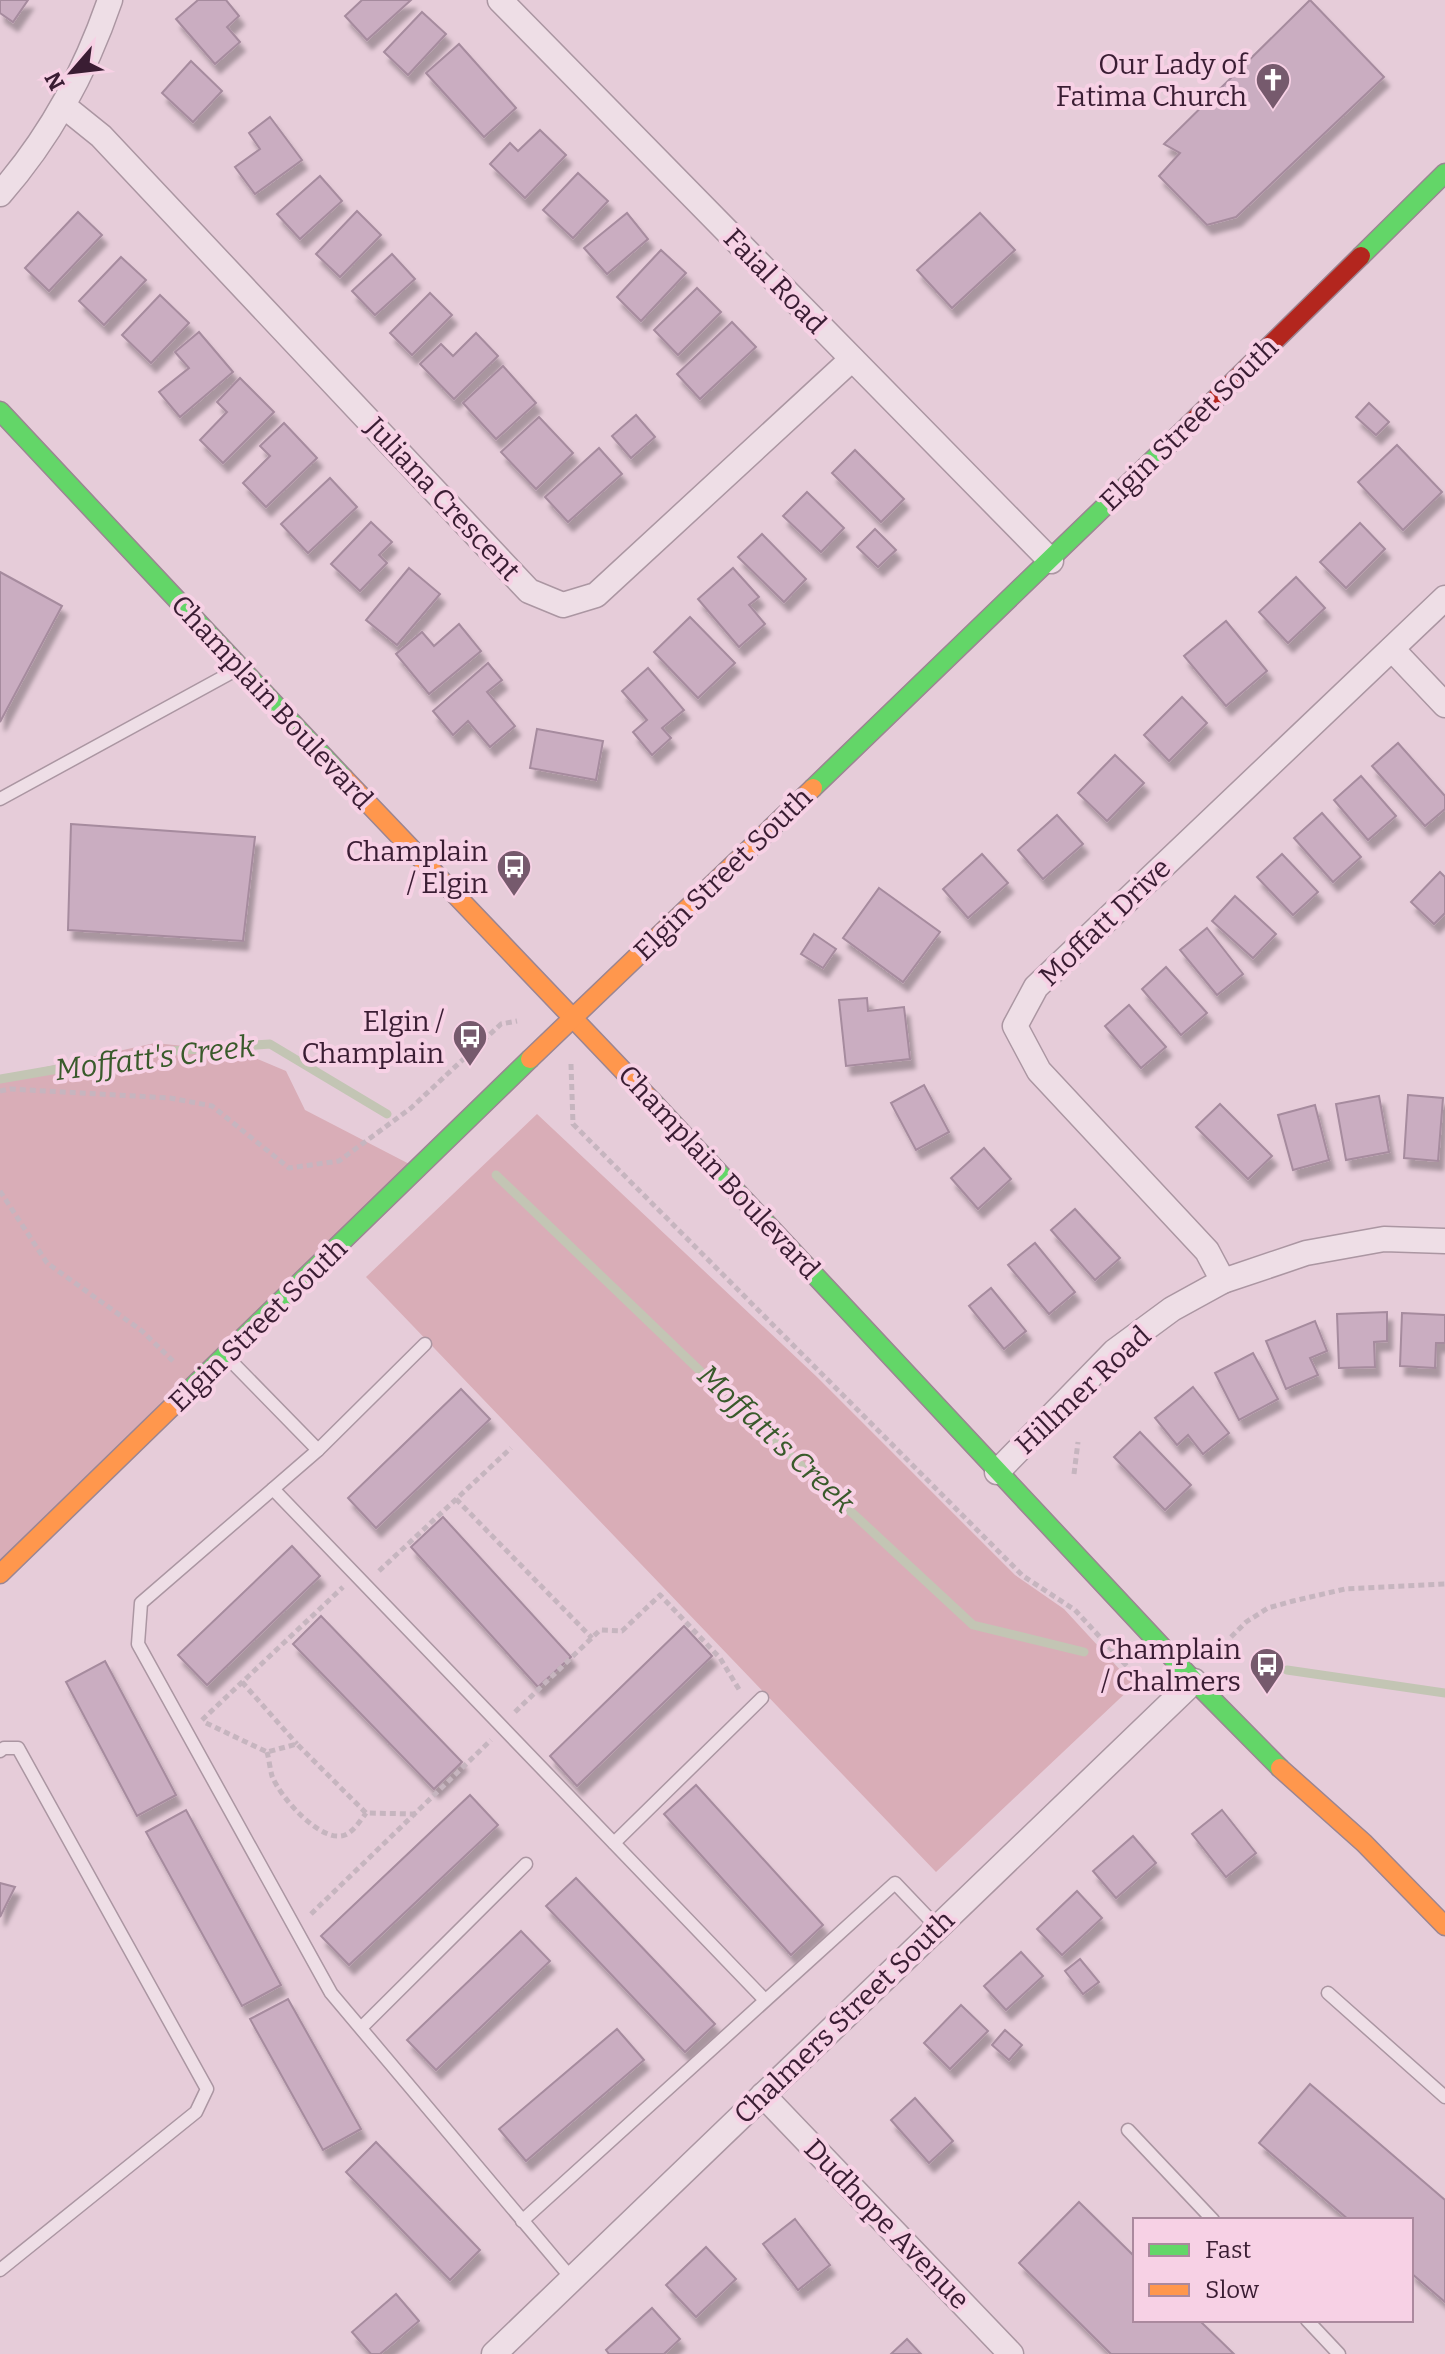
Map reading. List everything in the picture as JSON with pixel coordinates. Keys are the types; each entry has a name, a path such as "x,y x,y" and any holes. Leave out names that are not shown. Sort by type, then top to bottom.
{"street":[{"path":"0,194 28,162 65,107 110,0"},
{"name":"Faial Road","path":"500,0 1051,561"},
{"name":"Juliana Crescent","path":"65,107 101,136 529,591 563,605 596,595 852,359"},
{"name":"Elgin Street South","path":"0,1574 574,1017 1051,561 1445,173"},
{"name":"Champlain Boulevard","path":"0,411 239,668 574,1017 1194,1681 1266,1755 1364,1843 1445,1926"},
{"name":"Moffatt Drive","path":"1223,1281 1207,1251 1039,1071 1015,1026 1036,987 1445,598"},
{"path":"1392,649 1445,705"},
{"name":"Hillmer Road","path":"997,1472 1115,1351 1172,1309 1223,1281 1306,1253 1384,1239 1445,1241"},
{"name":"Chalmers Street South","path":"494,2354 1194,1681"},
{"name":"Dudhope Avenue","path":"763,2095 1011,2354"}],"lane":[{"path":"0,799 239,668"},
{"path":"425,1344 318,1450 141,1603 138,1644 331,1993 572,2279"},
{"path":"226,1356 318,1450"},
{"path":"273,1489 765,2000"},
{"path":"614,1843 762,1698"},
{"path":"0,1751 18,1748 207,2089 196,2112 0,2270"},
{"path":"362,2027 526,1864"},
{"path":"522,2221 895,1883 937,1927"},
{"path":"1328,1993 1445,2097"},
{"path":"1128,2130 1211,2218"},
{"path":"1309,2322 1339,2354"}],"path":[{"path":"0,1091 10,1089 170,1098 212,1106 289,1168 327,1163 339,1161 411,1108 501,1024 517,1021"},
{"path":"571,1062 573,1124 1023,1576 1075,1610 1148,1689"},
{"path":"0,1191 47,1263 142,1331 174,1363"},
{"path":"1074,1474 1078,1442"},
{"path":"188,1734 242,1682 511,1448"},
{"path":"456,1499 592,1638"},
{"path":"1231,1637 1268,1608 1293,1601 1345,1589 1445,1584"},
{"path":"242,1682 297,1744 366,1813 416,1814"},
{"path":"201,1721 267,1752 297,1744"},
{"path":"267,1752 273,1778 291,1804 316,1829 332,1837 348,1835 366,1813"}],"shaded area":[{"path":"155,1043 241,1052 286,1071 305,1110 417,1168 0,1571 0,1077"},
{"path":"537,1114 817,1377 1015,1575 1064,1609 1134,1685 936,1872 366,1277"}],"building":[{"path":"0,0 28,0 13,22 0,13"},
{"path":"198,0 226,0 239,16 227,27 240,42 215,64 176,19"},
{"path":"362,0 411,0 367,40 345,16"},
{"name":"Our Lady of Fatima Church","path":"1310,0 1384,77 1236,217 1207,225 1159,176 1180,153 1164,144"},
{"path":"422,12 446,34 408,75 384,52"},
{"path":"459,44 516,108 484,137 426,73"},
{"path":"191,61 222,91 193,122 162,93"},
{"path":"270,117 302,160 255,194 235,167 260,149 249,133"},
{"path":"540,130 566,155 525,198 490,164 510,143 518,151"},
{"path":"578,173 608,201 573,238 543,210"},
{"path":"320,176 342,201 300,239 277,214"},
{"path":"357,211 381,235 340,277 316,254"},
{"path":"78,212 102,235 49,291 25,268"},
{"path":"627,213 648,239 607,274 584,248"},
{"path":"980,213 1015,250 952,308 917,270"},
{"path":"661,250 686,273 641,321 617,297"},
{"path":"392,254 415,279 375,315 352,291"},
{"path":"121,257 146,280 104,325 79,301"},
{"path":"697,288 721,312 678,355 654,330"},
{"path":"430,293 452,315 412,355 390,333"},
{"path":"160,295 189,323 151,363 122,335"},
{"path":"732,322 756,347 700,399 677,374"},
{"path":"199,332 233,372 180,417 159,392 189,368 175,352"},
{"path":"476,333 498,356 454,399 420,364 441,344 453,356"},
{"path":"503,366 536,403 496,439 463,403"},
{"path":"240,378 274,412 223,463 200,440 227,412 217,402"},
{"path":"1369,403 1389,422 1376,435 1356,417"},
{"path":"636,415 655,437 631,458 612,436"},
{"path":"539,417 573,453 536,489 501,452"},
{"path":"284,423 317,458 266,507 243,483 270,456 260,446"},
{"path":"1397,445 1442,492 1403,530 1358,482"},
{"path":"599,448 622,474 568,522 545,497"},
{"path":"855,450 904,499 881,522 832,473"},
{"path":"330,478 357,507 308,553 281,524"},
{"path":"807,492 844,528 821,552 783,516"},
{"path":"371,522 392,542 379,555 387,563 360,591 331,564"},
{"path":"1360,523 1385,549 1346,588 1320,562"},
{"path":"875,529 896,550 878,567 857,547"},
{"path":"762,534 806,579 784,602 738,557"},
{"path":"409,568 440,594 397,645 366,620"},
{"path":"733,568 759,597 749,605 765,624 739,647 698,599"},
{"path":"0,572 62,606 0,722"},
{"path":"1296,577 1325,608 1288,643 1259,612"},
{"path":"690,617 735,663 698,698 654,652"},
{"path":"1226,621 1267,671 1226,706 1184,656"},
{"path":"459,624 481,651 429,694 396,654 422,632 434,646"},
{"path":"488,663 502,680 487,692 515,726 490,747 468,721 453,735 433,711"},
{"path":"648,668 684,710 662,728 671,738 652,755 633,732 647,720 622,691"},
{"path":"1182,697 1207,723 1169,761 1144,735"},
{"path":"537,729 603,741 596,780 530,768"},
{"path":"1398,743 1445,796 1445,809 1425,826 1372,766"},
{"path":"1115,755 1144,783 1107,821 1078,793"},
{"path":"1361,776 1396,816 1368,840 1334,800"},
{"path":"1322,813 1361,857 1333,882 1294,838"},
{"path":"1057,815 1083,844 1043,879 1018,850"},
{"path":"71,824 255,837 243,941 68,930"},
{"path":"982,854 1008,883 968,918 943,889"},
{"path":"1282,854 1318,892 1293,915 1257,877"},
{"path":"1440,872 1445,877 1445,913 1434,924 1411,902"},
{"path":"879,888 940,932 903,982 843,938"},
{"path":"1235,896 1276,934 1253,958 1212,921"},
{"path":"1207,928 1243,974 1217,995 1180,950"},
{"path":"814,934 836,949 823,968 801,954"},
{"path":"1166,967 1207,1013 1181,1035 1142,989"},
{"path":"867,998 868,1011 904,1007 910,1059 846,1066 839,1000"},
{"path":"1129,1005 1166,1047 1141,1068 1105,1026"},
{"path":"924,1085 949,1132 916,1150 891,1103"},
{"path":"1408,1095 1443,1098 1438,1161 1404,1158"},
{"path":"1379,1096 1389,1152 1346,1160 1336,1104"},
{"path":"1220,1104 1272,1156 1248,1179 1196,1127"},
{"path":"1315,1105 1329,1160 1293,1170 1278,1115"},
{"path":"984,1148 1011,1179 978,1209 951,1178"},
{"path":"1075,1209 1120,1258 1095,1280 1051,1230"},
{"path":"1035,1243 1075,1292 1049,1314 1008,1265"},
{"path":"991,1288 1026,1331 1004,1349 969,1306"},
{"path":"1387,1312 1387,1341 1374,1342 1375,1367 1339,1368 1337,1314"},
{"path":"1402,1313 1445,1315 1445,1343 1436,1343 1435,1368 1400,1366"},
{"path":"1315,1321 1327,1351 1310,1358 1318,1375 1286,1389 1266,1341"},
{"path":"1253,1353 1278,1399 1239,1420 1215,1373"},
{"path":"1193,1387 1229,1433 1203,1454 1188,1435 1177,1445 1155,1418"},
{"path":"461,1389 490,1419 376,1528 348,1498"},
{"path":"1140,1432 1191,1485 1165,1510 1114,1457"},
{"path":"443,1517 571,1657 538,1687 411,1547"},
{"path":"292,1546 320,1576 207,1685 178,1655"},
{"path":"321,1616 462,1762 434,1789 293,1644"},
{"path":"684,1626 712,1656 577,1786 550,1756"},
{"path":"105,1661 176,1795 137,1816 66,1682"},
{"path":"696,1785 823,1925 791,1955 664,1814"},
{"path":"470,1795 498,1825 349,1965 321,1936"},
{"path":"186,1810 281,1985 242,2006 146,1832"},
{"path":"1222,1810 1256,1853 1226,1877 1192,1834"},
{"path":"1133,1836 1156,1863 1116,1898 1093,1871"},
{"path":"576,1878 715,2024 685,2052 546,1906"},
{"path":"0,1883 15,1887 0,1917"},
{"path":"1077,1891 1102,1918 1062,1955 1037,1929"},
{"path":"521,1931 550,1961 436,2070 407,2040"},
{"path":"1021,1952 1043,1976 1006,2010 984,1986"},
{"path":"1080,1959 1099,1982 1083,1994 1065,1971"},
{"path":"288,1999 361,2129 323,2150 250,2019"},
{"path":"961,2005 988,2031 950,2069 924,2043"},
{"path":"617,2029 644,2060 526,2161 499,2129"},
{"path":"1005,2030 1022,2045 1009,2060 992,2045"},
{"path":"1310,2084 1445,2200 1445,2302 1413,2275 1413,2218 1347,2218 1259,2143"},
{"path":"915,2098 953,2141 929,2163 891,2120"},
{"path":"376,2142 480,2250 450,2280 346,2172"},
{"path":"1079,2202 1133,2255 1133,2322 1201,2322 1234,2354 1111,2354 1019,2263"},
{"path":"795,2219 830,2265 798,2290 763,2244"},
{"path":"706,2247 736,2279 696,2317 666,2285"},
{"path":"396,2294 419,2321 380,2354 371,2354 352,2332"},
{"path":"652,2308 680,2339 664,2354 609,2354 606,2350"},
{"path":"907,2339 921,2354 891,2354"}],"waterway":[{"name":"Moffatt's Creek","path":"0,1079 157,1052 270,1044 387,1114"},
{"name":"Moffatt's Creek","path":"496,1175 722,1392 973,1625 1084,1652"},
{"name":"Moffatt's Creek","path":"1287,1670 1445,1693"}],"traffic: fast":[{"path":"1361,256 1445,173"},
{"path":"0,411 344,778"},
{"path":"813,788 1189,425"},
{"path":"183,1396 530,1059"},
{"path":"652,1101 1194,1681 1280,1768"}],"traffic: slow":[{"path":"344,778 652,1101"},
{"path":"530,1059 813,788"},
{"path":"0,1574 183,1396"},
{"path":"1280,1768 1364,1843 1445,1926"}],"traffic: jam":[{"path":"1189,425 1361,256"}],"place":[{"name":"Our Lady of Fatima Church","path":"1273,111"},
{"name":"Champlain / Elgin","path":"514,898"},
{"name":"Elgin / Champlain","path":"470,1068"},
{"name":"Champlain / Chalmers","path":"1267,1696"}]}
